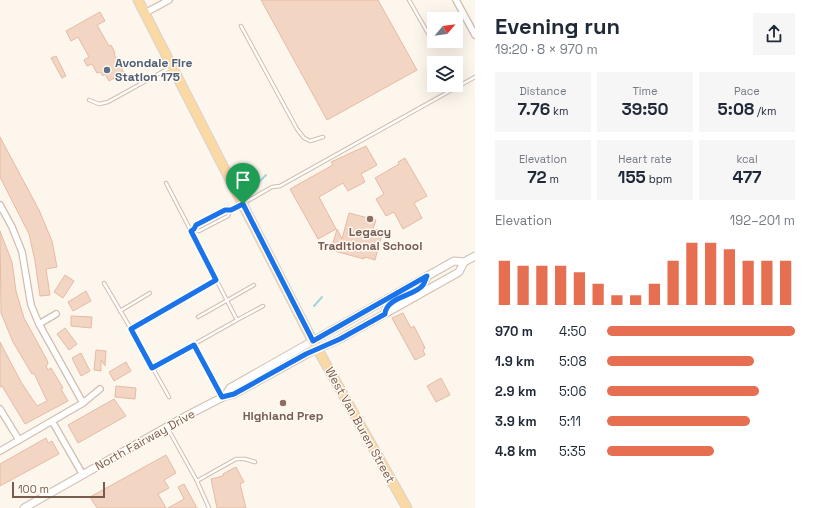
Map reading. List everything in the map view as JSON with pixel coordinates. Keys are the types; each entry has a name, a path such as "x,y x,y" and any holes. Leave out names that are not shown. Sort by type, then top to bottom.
{"main road":[{"name":"West Van Buren Street","path":"138,0 315,345 407,508"}],"street":[{"path":"145,13 169,0"},
{"path":"456,0 475,35"},
{"path":"1,208 12,227 22,252 31,305 39,324 83,403"},
{"name":"North Fairway Drive","path":"24,508 223,396 230,388 315,345 427,276 454,261 464,262 475,256"},
{"name":"North Fairway Drive","path":"315,345 340,339 385,314 459,272 464,262"},
{"path":"385,314 390,304 423,285 427,276"},
{"path":"39,324 56,314"},
{"path":"0,451 83,403 100,389"},
{"path":"0,408 19,440"},
{"path":"52,421 83,475"}],"lane":[{"path":"409,0 427,32"},
{"path":"241,26 297,130 304,138 310,141 323,137"},
{"path":"89,100 99,104 108,102 172,66"},
{"path":"191,231 196,225 225,210 231,210 272,187 286,182 475,77"},
{"path":"166,183 237,320"},
{"path":"194,229 199,231 205,228 228,216 231,210"},
{"path":"131,329 216,280"},
{"path":"104,283 169,397"},
{"path":"198,317 254,285"},
{"path":"120,311 150,294"},
{"path":"152,368 263,306"},
{"path":"194,345 223,396"},
{"path":"167,427 197,481 209,508"},
{"path":"197,481 236,459 245,458 255,462"}],"building":[{"path":"261,0 378,0 417,70 327,120"},
{"path":"100,12 105,21 97,25 109,46 111,45 124,73 109,81 105,74 103,76 100,72 97,73 92,64 87,66 84,60 89,57 78,37 71,41 66,31"},
{"path":"56,56 66,76 62,78 51,58"},
{"path":"0,137 39,210 52,241 57,267 46,269 50,295 40,296 29,234 0,177"},
{"path":"366,146 377,165 361,174 365,182 348,191 343,183 319,197 336,229 318,239 290,189 333,165 331,162"},
{"path":"405,158 427,196 414,203 422,218 403,229 394,212 386,216 376,199 384,194 375,178 399,164 398,162"},
{"path":"349,213 376,220 373,229 383,231 375,260 365,257 364,259 331,250 337,229 342,239"},
{"path":"0,231 12,262 16,291 24,318 47,360 48,364 46,366 48,370 51,368 63,388 61,389 68,401 25,424 2,386 0,387 0,342 21,382 37,406 47,401 34,373 32,374 13,342 1,313"},
{"path":"65,275 74,281 63,298 54,292"},
{"path":"86,291 91,301 73,311 68,302"},
{"path":"403,313 411,328 414,326 425,348 423,350 425,355 415,360 392,318"},
{"path":"71,316 92,317 91,328 71,326"},
{"path":"65,328 77,344 69,350 57,334"},
{"path":"96,350 106,351 105,366 101,360 101,371 94,370"},
{"path":"81,353 90,371 81,376 72,358"},
{"path":"126,362 131,371 114,381 109,372"},
{"path":"441,378 450,395 436,402 427,386"},
{"path":"116,386 136,388 135,399 115,397"},
{"path":"114,399 126,416 78,443 68,425"},
{"path":"46,438 48,443 52,441 59,454 0,486 0,464"},
{"path":"166,455 176,473 164,480 169,488 158,494 166,508 97,508 90,497"},
{"path":"236,467 244,482 240,484 246,508 217,508 211,479 223,476 223,474"},
{"path":"184,484 197,508 168,508 184,499 178,487"}],"waterway":[{"path":"252,187 266,175"},
{"path":"314,306 322,297"}],"place":[{"name":"Avondale Fire Station 175","path":"107,70"},
{"name":"Legacy Traditional School","path":"370,219"},
{"name":"Highland Prep","path":"283,403"}],"route":[{"path":"243,204 313,341 427,276 423,285 390,304 385,314 340,339 306,354 234,394 222,397 194,345 152,368 131,329 216,280 191,231 196,225 225,210 231,210 243,204"}]}
